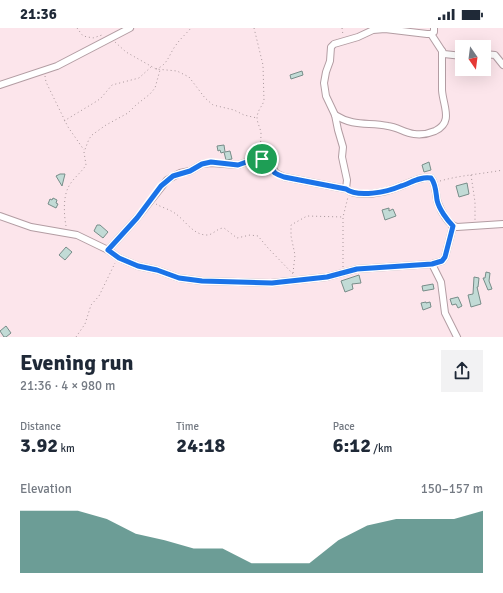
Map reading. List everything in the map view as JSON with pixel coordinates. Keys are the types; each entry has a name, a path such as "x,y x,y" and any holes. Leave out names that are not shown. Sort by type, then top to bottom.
{"street":[{"path":"0,85 57,66 107,37 130,28"},
{"path":"335,114 344,120 370,125 388,126 414,134 428,133 440,128 443,125 446,113 442,90 442,51 433,31 422,34 385,29 373,30 334,44 331,47 330,60 324,83 326,96 335,114 343,147 342,157 348,190"},
{"path":"442,51 444,54 455,55"},
{"path":"491,55 495,55 503,65"},
{"path":"108,250 167,180 173,176 190,171 202,164 211,162 238,165 255,159 262,159 269,163 276,173 284,177 348,190 358,194 376,193 400,187 413,180 428,178 433,180 438,202 449,222 453,226 503,224"},
{"path":"0,216 31,227 77,235 108,250 119,258 138,266 157,270 179,278 202,281 272,283 310,279 357,269 432,264 442,261 445,257 453,226"},
{"path":"432,264 441,282 445,313 457,337"}],"path":[{"path":"77,28 83,36 93,38 107,37 123,50 151,67 160,70 177,71 189,77 205,98 213,105 257,118"},
{"path":"156,69 167,62 175,47 191,28"},
{"path":"254,28 263,65 264,101 257,114 261,134 260,142 262,159"},
{"path":"342,28 344,40"},
{"path":"64,121 101,98 112,85 139,78 151,67"},
{"path":"44,70 46,82 64,121 84,151 86,165 71,182 66,192 64,214 67,233"},
{"path":"84,151 92,135 106,125 128,113 150,94 155,88 160,70"},
{"path":"434,183 455,177 503,170"},
{"path":"470,175 475,202 475,225"},
{"path":"342,273 344,259 343,217 348,190"},
{"path":"150,202 173,212 201,234 211,234 224,228 237,238 250,235 258,236 293,274 296,255 290,225 307,216 343,217"},
{"path":"76,337 85,324 91,305 99,296 112,268 119,258"}],"building":[{"path":"302,71 303,75 291,79 290,75"},
{"path":"224,145 225,152 230,151 232,159 226,160 224,152 221,153 220,150 218,151 217,146"},
{"path":"429,162 431,170 424,172 422,165"},
{"path":"65,174 62,186 56,176"},
{"path":"467,183 469,194 459,197 456,186"},
{"path":"53,198 57,200 56,203 58,204 56,208 48,204 50,199 52,200"},
{"path":"389,208 389,211 393,209 396,216 385,220 382,210"},
{"path":"97,225 100,225 108,232 103,238 94,231"},
{"path":"66,247 72,252 65,260 59,255"},
{"path":"486,272 490,273 489,281 492,289 488,290 483,278 485,278"},
{"path":"359,275 361,283 352,284 353,289 345,292 341,281"},
{"path":"474,277 479,278 477,287 481,304 471,307 468,295 473,294"},
{"path":"433,284 434,289 423,291 422,286"},
{"path":"458,297 462,306 458,308 456,304 452,305 450,299"},
{"path":"430,302 431,307 423,310 421,303"},
{"path":"6,326 11,333 4,337 0,331"}],"route":[{"path":"255,159 262,159 269,163 276,173 284,177 293,180 346,189 350,192 358,194 376,193 400,187 413,180 431,178 433,180 438,202 449,222 453,226 444,260 432,264 415,266 357,269 327,277 292,282 272,283 202,281 179,278 157,270 138,266 119,258 108,250 124,230 137,218 161,186 173,176 190,171 202,164 211,162 238,165 255,159"}]}
